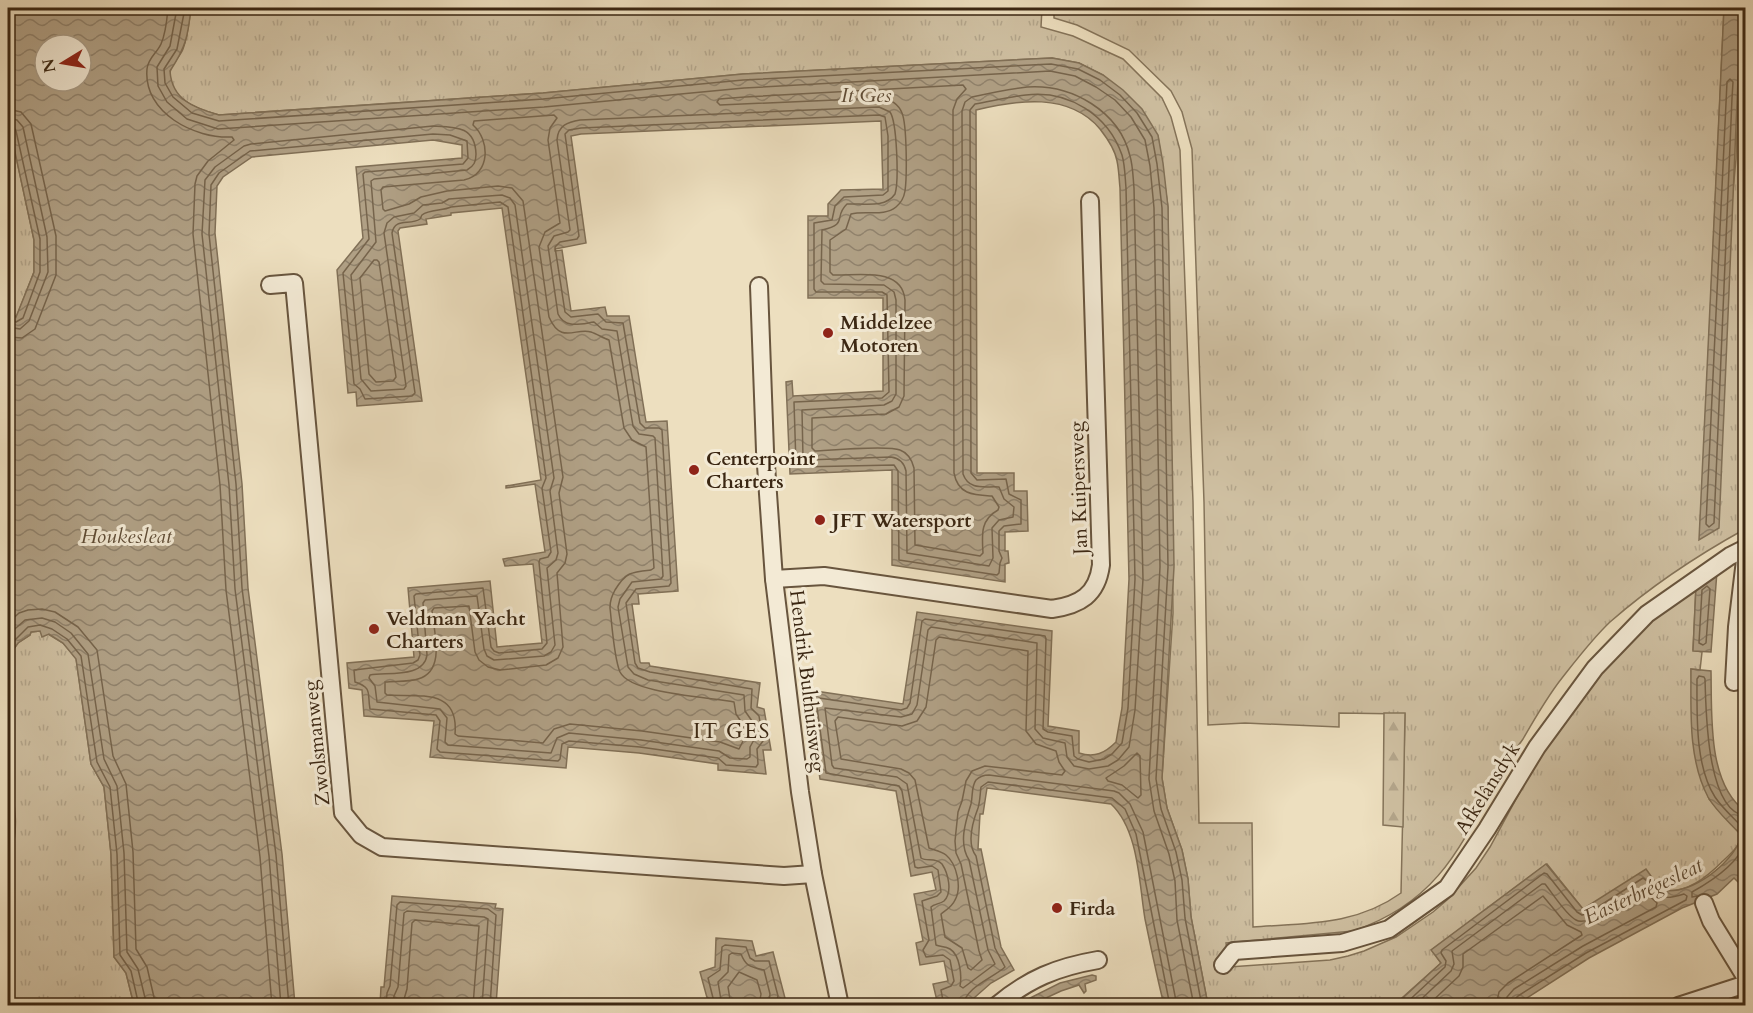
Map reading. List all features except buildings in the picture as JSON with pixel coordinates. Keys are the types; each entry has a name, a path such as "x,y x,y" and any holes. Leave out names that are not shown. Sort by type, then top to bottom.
{"street":[{"name":"Jan Kuipersweg","path":"774,579 824,576 1052,609 1078,603 1090,593 1100,573 1101,564 1090,201"},
{"name":"Zwolsmanweg","path":"270,285 294,283 343,813 361,835 382,847 784,876 813,874"},
{"name":"Hendrik Bulthuisweg","path":"759,286 765,451 774,579 791,728 813,874 840,1005"},
{"name":"Afkelânsdyk","path":"1223,965 1234,951 1342,943 1389,929 1447,888 1487,829 1537,747 1594,668 1647,614 1730,556 1746,550 1737,627 1734,682"},
{"path":"1704,903 1711,921 1746,978"},
{"path":"996,1005 1021,987 1045,974 1067,965 1098,960"},
{"path":"1678,1005 1746,984"}],"green space":[{"path":"191,8 1042,8 1041,27 1073,36 1123,59 1162,98 1171,117 1180,150 1193,502 1199,823 1252,823 1253,927 1330,921 1348,917 1384,904 1401,893 1405,714 1339,713 1339,727 1245,723 1208,725 1204,502 1192,149 1182,112 1171,91 1129,50 1077,25 1054,18 1054,8 1724,8 1700,539 1736,159 1741,8 1745,8 1745,529 1692,560 1658,584 1597,635 1546,700 1523,739 1506,762 1462,843 1429,885 1408,903 1383,918 1353,931 1226,943 1229,967 1330,960 1348,956 1396,937 1433,912 1476,868 1490,847 1541,753 1625,640 1696,586 1693,650 1702,652 1700,670 1691,669 1694,749 1709,799 1739,832 1738,844 1710,873 1687,887 1679,890 1661,890 1583,909 1547,864 1432,950 1441,963 1394,1005 1208,1005 1191,917 1188,879 1182,850 1167,808 1162,778 1173,613 1168,207 1158,136 1103,75 1079,63 1052,58 743,74 543,93 219,115 187,102 174,90 171,82 170,70 185,44"},
{"path":"8,119 34,240 34,272 16,318 8,308"},
{"path":"40,631 63,643 76,658 91,764 104,787 111,854 114,957 126,973 134,1005 8,1005 8,862 14,848 12,791 8,764 8,657 18,643 31,632"},
{"path":"1384,713 1405,713 1403,827 1383,825"}],"water":[{"path":"8,8 191,8 185,41 170,71 172,81 175,89 186,101 193,106 219,115 543,93 743,74 1052,58 1079,63 1103,75 1123,90 1142,109 1158,135 1168,207 1174,567 1162,778 1167,808 1182,850 1188,879 1191,917 1208,1005 1164,1005 1145,919 1136,858 1127,828 1111,804 987,788 983,814 980,814 978,849 981,849 1001,947 1014,970 991,983 966,1005 938,1005 933,984 948,981 944,961 920,965 916,943 923,941 914,894 936,890 932,872 911,876 896,791 820,779 808,690 903,704 917,612 1052,631 1048,726 1079,731 1079,753 1099,754 1116,742 1122,708 1129,579 1120,188 1118,164 1113,148 1100,129 1087,117 1058,104 1042,102 1008,104 976,110 977,473 1014,473 1014,491 1027,491 1028,531 1005,532 1005,551 1008,551 1009,563 1005,564 1005,582 892,565 892,470 790,474 786,382 792,381 793,396 883,391 883,298 808,298 808,216 828,216 828,204 841,190 883,189 881,121 571,136 586,243 555,249 555,251 562,250 571,311 605,307 607,316 629,316 646,422 667,421 678,591 638,594 639,604 632,604 640,662 649,663 650,666 760,683 757,707 764,709 771,750 763,750 766,774 718,770 718,764 639,753 568,747 566,768 430,757 434,721 364,716 362,690 349,688 347,663 414,657 408,588 490,581 497,647 542,643 533,564 505,566 503,559 545,552 535,484 506,488 506,486 541,480 502,208 451,213 451,215 426,219 427,224 400,228 398,231 422,401 357,406 356,392 348,393 337,270 363,238 356,167 462,158 462,145 433,140 252,157 223,177 217,186 215,233 242,484 248,588 282,854 295,1005 134,1005 126,973 114,957 111,854 104,787 91,764 76,659 63,643 49,634 42,637 40,631 31,632 18,643 8,657 8,308 16,317 34,272 34,240 8,120"},
{"path":"1724,8 1741,8 1719,528 1699,540"},
{"path":"1717,571 1711,652 1693,651 1696,586"},
{"name":"Easterbrégesleat","path":"1691,669 1711,671 1712,727 1718,766 1733,799 1745,811 1745,875 1738,882 1734,878 1717,894 1682,908 1589,958 1516,1005 1394,1006 1441,963 1431,950 1546,864 1583,909 1646,869 1661,890 1672,891 1696,883 1708,876 1728,858 1741,838 1708,797 1697,767 1692,734"},
{"path":"8,764 14,802 15,838 8,862"},
{"path":"392,896 496,904 495,908 503,909 496,1005 380,1005 381,987 384,987"},
{"path":"716,938 752,941 756,956 773,952 786,1002 771,1005 709,1005 700,972 715,967"},
{"path":"1096,976 1096,980 1085,984 1084,993 1079,985 1031,1005 1016,1005 1060,983"}],"place":[{"name":"Middelzee Motoren","path":"828,333"},
{"name":"Centerpoint Charters","path":"694,470"},
{"name":"JFT Watersport","path":"820,520"},
{"name":"Veldman Yacht Charters","path":"374,629"},
{"name":"Firda","path":"1057,908"}],"district":[{"name":"IT GES","path":"732,731"}],"water label":[{"name":"It Ges","path":"866,95"},
{"name":"Houkesleat","path":"126,536"}]}
